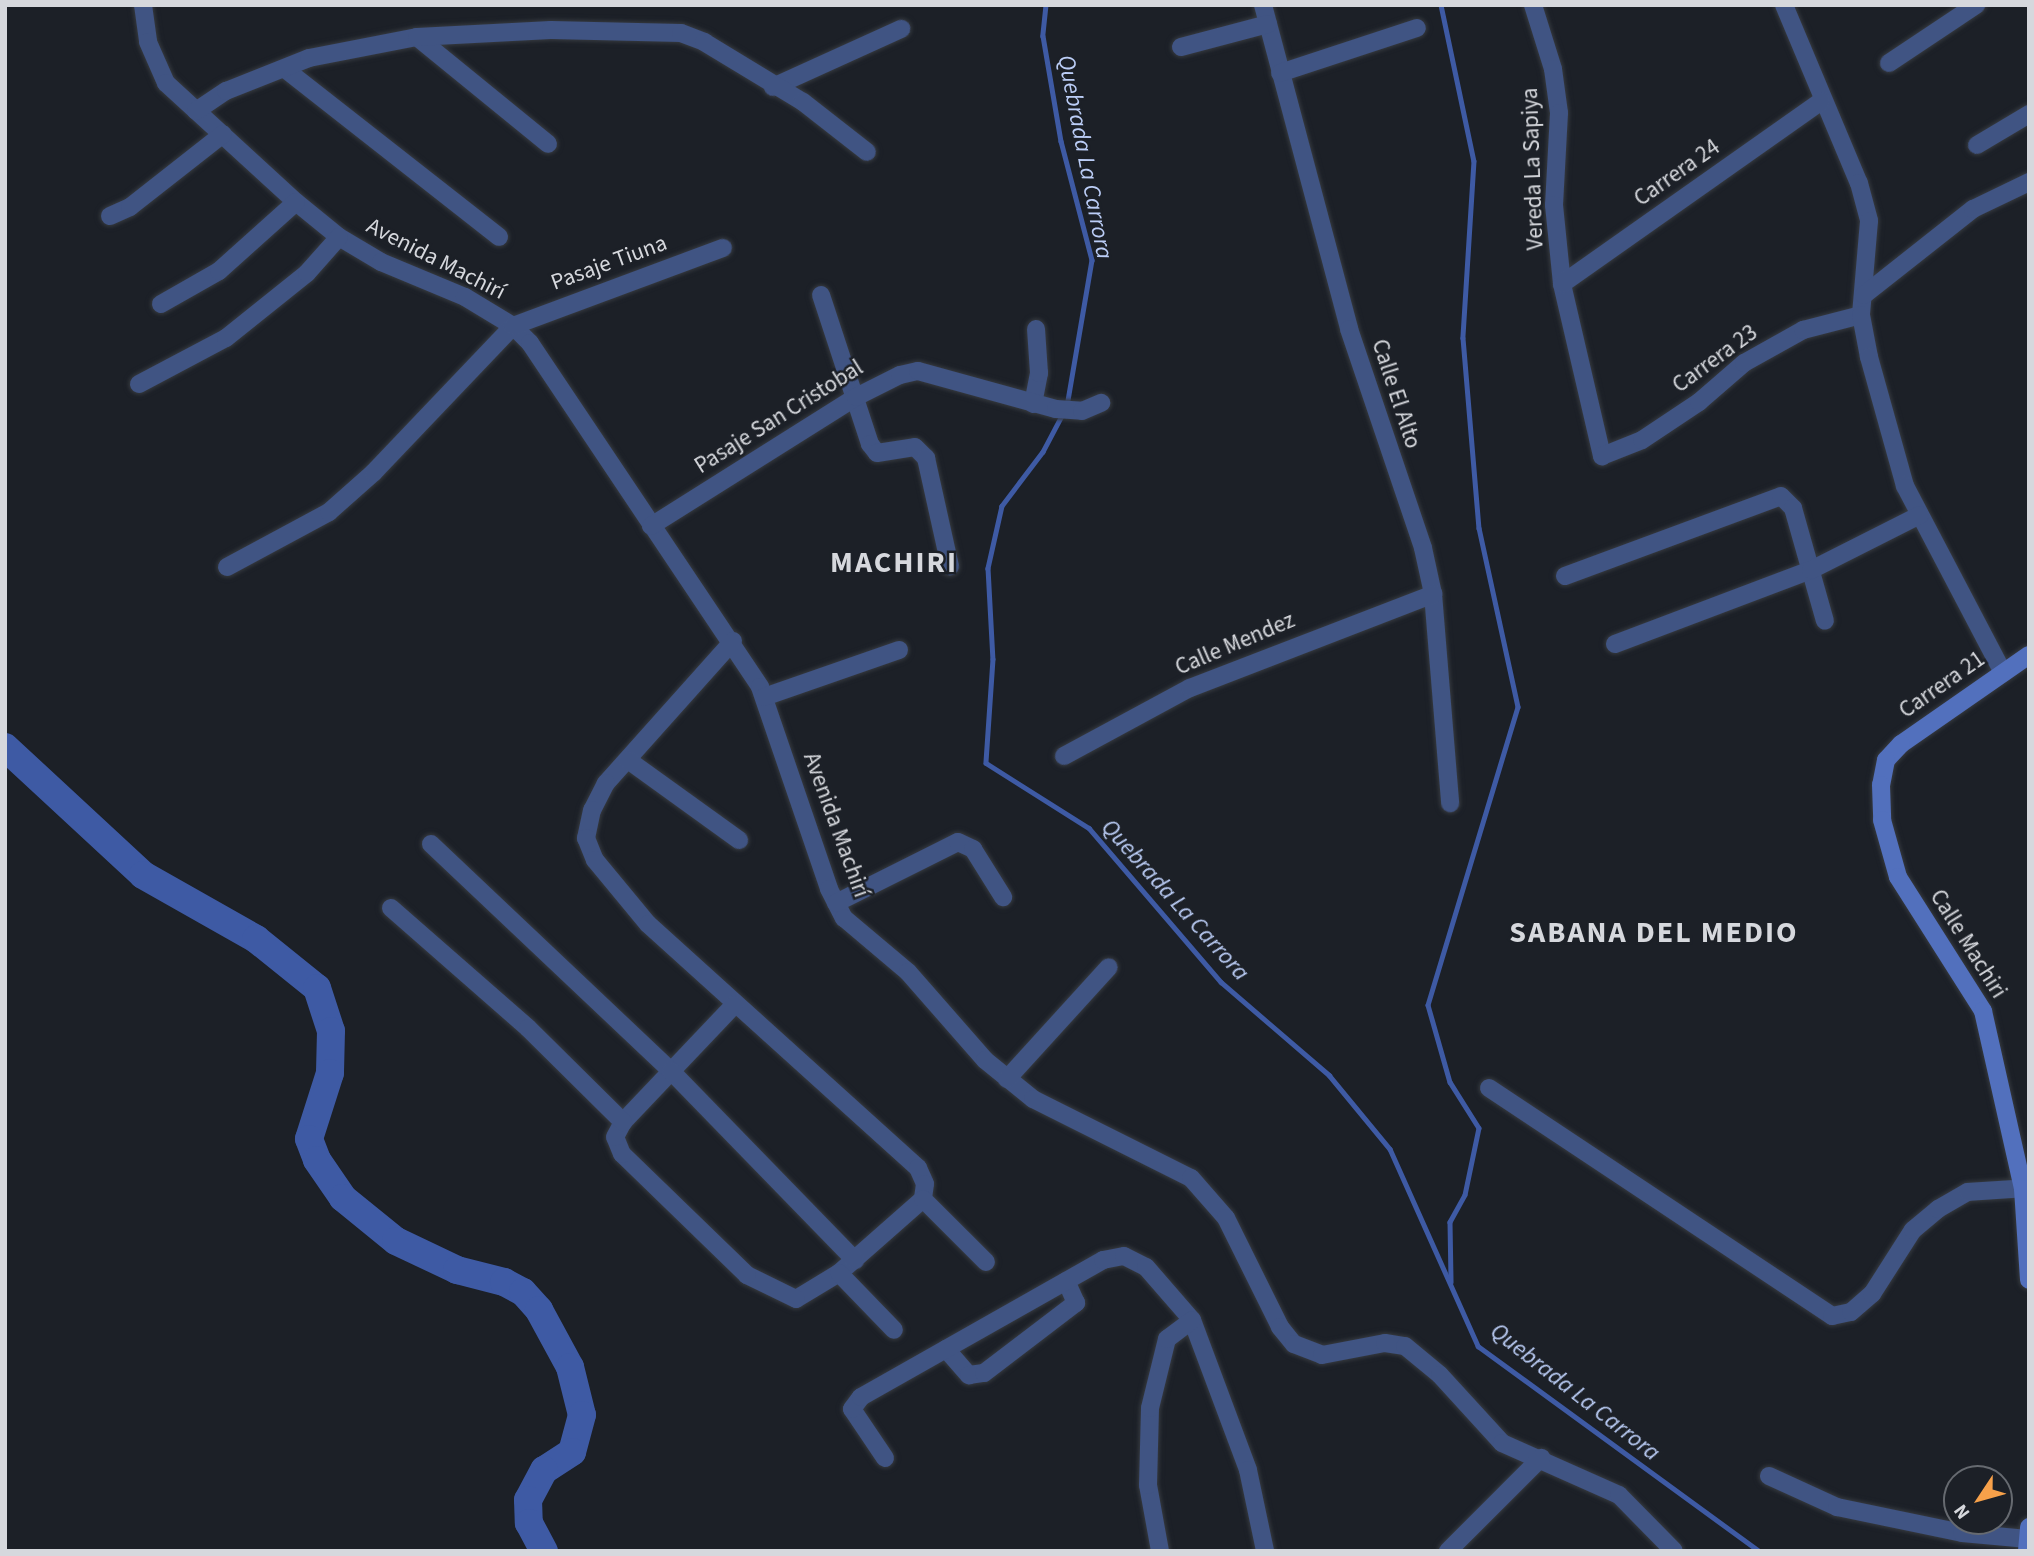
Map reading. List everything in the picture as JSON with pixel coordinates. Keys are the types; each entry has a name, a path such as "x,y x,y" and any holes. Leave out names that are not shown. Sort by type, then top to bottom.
{"street":[{"name":"Avenida Machirí","path":"143,5 148,42 166,83 296,202 339,237 381,262 465,297 513,326 550,370 652,526 733,641 764,697 836,904 844,918 908,972 1007,1079 1059,1115 1191,1178 1226,1219 1280,1327 1294,1344 1322,1355 1385,1343 1405,1346 1422,1357 1502,1443 1541,1458 1619,1495 1674,1551"},
{"name":"Calle El Alto","path":"1263,5 1349,329 1423,548 1433,594 1450,803"},
{"name":"Vereda La Sapiya","path":"1534,5 1553,69 1559,113 1554,205 1562,284 1602,456"},
{"path":"1784,5 1821,101 1859,183 1869,221 1861,315 1905,486 2003,673"},
{"path":"1889,63 1976,5"},
{"path":"1181,47 1268,24"},
{"path":"1280,73 1417,28"},
{"path":"773,87 901,29"},
{"path":"196,111 226,91 321,55 417,37 551,30 681,33 704,42 773,87 803,102 867,152"},
{"path":"417,37 548,144"},
{"path":"285,69 499,237"},
{"name":"Carrera 24","path":"1562,284 1821,101"},
{"path":"1977,145 2029,114"},
{"path":"110,216 130,207 223,134"},
{"path":"1864,295 1973,209 2028,188"},
{"path":"161,304 219,271 296,202"},
{"path":"139,384 226,338 299,281 339,237"},
{"name":"Pasaje Tiuna","path":"513,326 723,248"},
{"path":"821,295 877,453 915,447 926,458 950,566"},
{"name":"Carrera 23","path":"1602,456 1642,440 1699,402 1744,363 1803,330 1861,315"},
{"path":"227,567 329,512 374,472 513,326"},
{"path":"1033,404 1039,373 1036,329"},
{"name":"Pasaje San Cristobal","path":"652,526 856,397 918,371 1056,409 1082,411 1101,403"},
{"path":"1565,576 1782,496 1793,508 1825,621"},
{"path":"1615,644 1811,570 1920,515"},
{"name":"Calle Mendez","path":"1064,756 1189,688 1433,594"},
{"path":"733,641 606,783 592,810 586,838 595,860 648,924 733,1005 822,1077 918,1168 925,1184 923,1199 839,1273 796,1299 747,1275 622,1154 615,1138 623,1122 733,1005"},
{"path":"764,697 900,650"},
{"name":"Carrera 21","path":"1886,760 1901,744 2029,655"},
{"path":"628,760 739,840"},
{"name":"Calle Machiri","path":"1886,760 1882,820 1891,857 1926,925 1983,1011 2026,1189 2029,1280"},
{"path":"836,904 958,842 973,849 1003,897"},
{"path":"431,844 671,1071 855,1260"},
{"path":"391,908 528,1028 623,1122"},
{"path":"1007,1079 1109,967"},
{"path":"1489,1088 1832,1316 1851,1312 1872,1294 1913,1230 1938,1209 1968,1192 2026,1189"},
{"path":"923,1199 986,1262"},
{"path":"885,1458 852,1409 860,1397 1103,1260 1124,1256 1165,1285 1192,1320 1248,1470 1265,1551"},
{"path":"839,1273 894,1330"},
{"path":"946,1349 969,1375 984,1373 1076,1303 1066,1281"},
{"path":"1160,1551 1148,1485 1150,1408 1167,1339 1192,1320"},
{"path":"1448,1551 1541,1458"},
{"path":"1769,1476 1859,1512 1962,1534 2028,1539"}],"waterway":[{"name":"Quebrada La Carrora","path":"1046,5 1043,36 1061,141 1092,260 1067,406"},
{"path":"1441,5 1474,161 1463,338 1479,528 1518,707 1428,1005 1450,1082 1479,1128 1465,1195 1450,1222 1451,1282"},
{"name":"Quebrada La Carrora","path":"1063,414 1043,452 1002,506 988,568 993,659 986,763 1089,828 1221,982 1329,1075 1390,1149 1478,1346 1759,1551"},
{"path":"5,747 143,875 256,939 317,988 331,1031 330,1073 309,1139 317,1160 343,1198 396,1241 457,1270 504,1282 523,1292 539,1310 570,1367 582,1415 572,1452 544,1470 528,1500 529,1523 544,1551"}],"district":[{"name":"MACHIRI","path":"894,563"},
{"name":"SABANA DEL MEDIO","path":"1654,933"}]}
